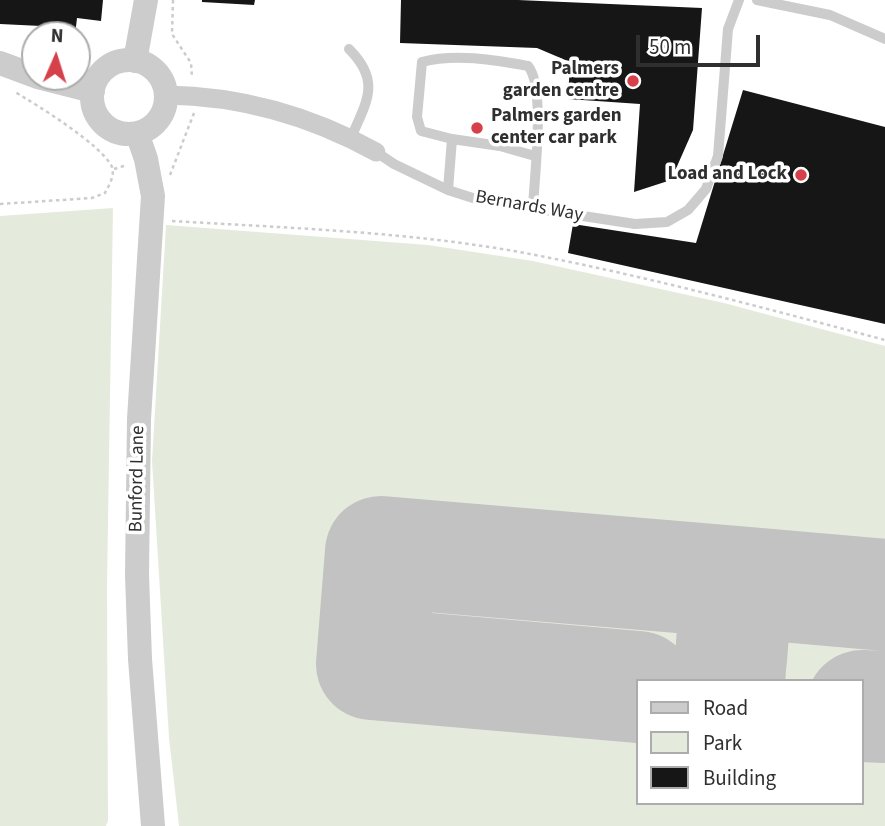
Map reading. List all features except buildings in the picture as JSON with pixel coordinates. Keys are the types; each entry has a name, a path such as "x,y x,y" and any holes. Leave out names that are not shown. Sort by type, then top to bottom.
{"street":[{"path":"135,61 146,0"},
{"path":"124,61 147,65 157,73 163,83 166,96 162,115 155,124 137,133 114,131 96,114 93,90 104,71 124,61"},
{"path":"0,63 21,71"},
{"name":"Bernards Way","path":"166,96 242,101 285,113 351,138 376,152"},
{"name":"Bunford Lane","path":"137,133 146,159 153,196 139,419 137,575 140,659 153,826"}],"lane":[{"name":"Bernards Way","path":"376,152 394,164 448,190 479,200 635,223 667,222 688,210 706,189 718,156 728,29 739,0"},
{"path":"757,0 830,15 885,39"},
{"path":"349,50 357,57 369,78 369,94 351,138"},
{"path":"533,209 535,156 537,86 534,73 527,66 502,61 437,58 422,62 418,106 421,131 452,139 477,141 535,156"},
{"path":"448,190 452,139"}],"path":[{"path":"173,0 172,34 191,64 194,96"},
{"path":"0,204 92,198 105,193 113,170 105,158 64,123 11,89"},
{"path":"161,221 428,239 529,254 722,297 885,340"}],"green space":[{"path":"113,208 107,586 108,821 106,826 0,826 0,216"},
{"path":"166,225 428,245 533,261 724,303 885,346 885,826 179,826 169,738 152,461"}],"runway":[{"path":"636,687 372,664 381,552 737,582 729,679"},
{"path":"731,659 737,582 885,595"},
{"path":"864,706 885,707"}],"place":[{"name":"Palmers garden centre","path":"633,81"},
{"name":"Palmers garden center car park","path":"477,128"},
{"name":"Load and Lock","path":"801,175"}]}
